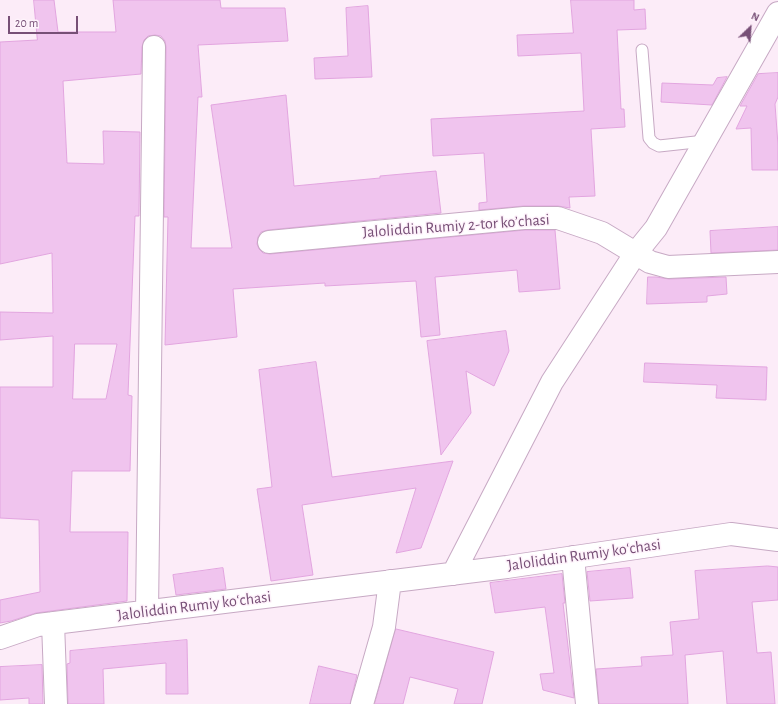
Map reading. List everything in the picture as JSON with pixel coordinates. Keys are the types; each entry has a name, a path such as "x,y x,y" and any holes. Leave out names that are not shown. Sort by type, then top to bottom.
{"street":[{"path":"453,574 552,382 635,254 656,228 778,13"},
{"path":"147,612 154,47"},
{"name":"Jaloliddin Rumiy 2-tor koʼchasi","path":"269,242 524,218 558,218 602,233 650,262 668,267 778,262"},
{"name":"Jaloliddin Rumiy koʻchasi","path":"0,638 38,625 453,574 731,534 778,540"},
{"path":"573,557 586,704"},
{"path":"362,704 384,628 390,581"},
{"path":"53,623 56,704"}],"lane":[{"path":"642,50 649,138 653,143 659,146 705,141"}],"building":[{"path":"34,0 54,0 58,32 116,32 113,0 220,0 221,8 285,8 288,41 198,45 202,97 198,97 191,248 232,248 211,105 286,95 294,186 436,171 441,213 268,230 261,232 258,237 257,244 263,253 270,254 525,230 555,230 560,289 519,292 517,270 435,277 440,335 421,337 416,281 325,286 325,283 233,289 237,337 165,345 168,217 164,217 165,41 161,36 155,35 148,36 144,40 142,47 141,74 63,81 67,163 104,164 103,131 140,132 139,216 135,216 128,395 132,396 130,471 72,471 70,532 128,532 127,601 36,613 0,623 0,600 40,592 39,520 0,518 0,387 53,387 53,336 0,340 0,312 53,313 52,253 0,264 0,42 37,40","holes":["75,344 117,344 106,399 73,399"]},
{"path":"571,0 634,0 634,10 645,9 646,29 617,30 621,109 624,109 625,127 591,129 595,196 569,197 570,208 558,206 524,206 479,210 479,203 487,202 484,153 433,156 431,119 584,111 581,53 518,56 517,35 573,33"},
{"path":"368,6 372,77 315,79 314,58 348,56 346,8"},
{"path":"778,73 778,97 775,104 778,170 752,170 751,128 736,129 747,106 740,106 758,74"},
{"path":"727,77 712,105 661,102 662,83 713,85 717,78"},
{"path":"778,227 778,250 711,253 710,231"},
{"path":"648,277 669,279 726,277 727,294 707,296 707,302 647,304"},
{"path":"506,331 509,351 494,386 466,371 471,413 441,455 427,341"},
{"path":"316,362 332,477 453,461 421,548 396,553 416,488 302,505 313,575 271,581 257,489 272,487 259,370"},
{"path":"645,363 767,367 766,400 716,398 717,385 644,382"},
{"path":"768,566 778,567 778,600 752,602 757,653 771,652 775,704 727,704 723,651 685,655 688,704 599,704 596,669 642,666 641,657 673,655 670,622 699,619 695,571"},
{"path":"223,568 226,589 176,595 173,575"},
{"path":"630,568 633,598 590,601 587,572"},
{"path":"562,574 565,603 563,603 574,698 543,690 540,674 554,673 545,607 495,613 490,583"},
{"path":"396,629 494,652 482,704 454,704 458,689 410,677 403,704 375,704"},
{"path":"187,640 188,694 166,694 166,663 103,669 104,704 68,704 67,664 70,663 70,651"},
{"path":"42,665 43,704 29,704 29,698 0,700 0,667"},
{"path":"319,666 357,675 350,704 310,704"}]}
